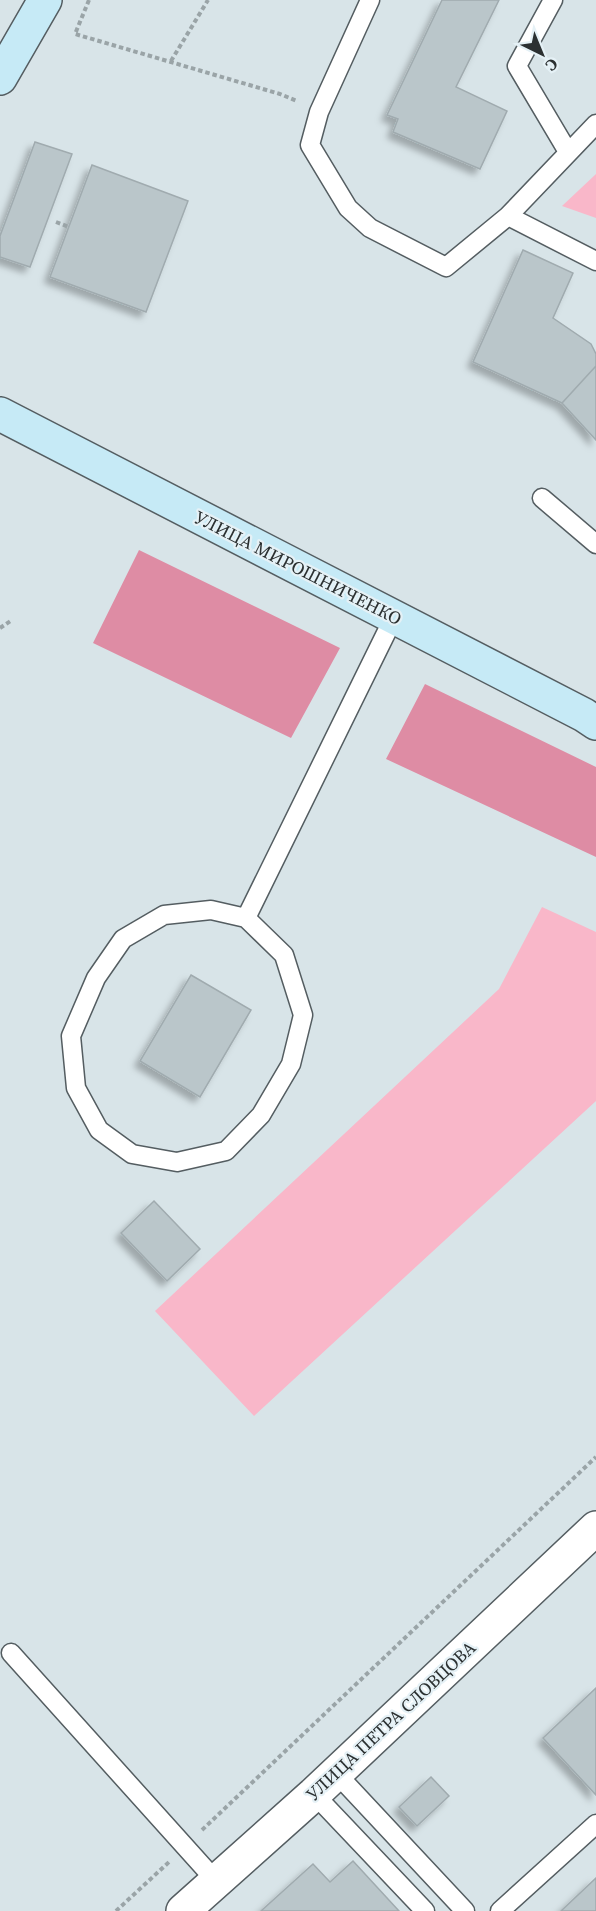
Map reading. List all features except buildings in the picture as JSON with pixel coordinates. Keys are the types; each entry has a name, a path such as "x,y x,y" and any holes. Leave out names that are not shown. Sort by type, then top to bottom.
{"street":[{"path":"0,77 21,0"},
{"path":"0,77 45,0"},
{"name":"УЛИЦА МИРОШНИЧЕНКО","path":"0,414 596,723"},
{"name":"УЛИЦА ПЕТРА СЛОВЦОВА","path":"183,1911 325,1783 596,1528"}],"lane":[{"path":"370,0 319,112 310,145 348,208 370,228 446,267 508,216 596,124"},
{"path":"553,0 517,66 568,152"},
{"path":"508,216 596,261"},
{"path":"542,498 596,544"},
{"path":"246,918 394,617"},
{"path":"211,910 246,918 284,955 303,1015 291,1064 261,1115 226,1151 177,1162 132,1154 99,1130 76,1088 71,1036 96,978 123,939 164,915 211,910"},
{"path":"11,1653 216,1881"},
{"path":"325,1783 425,1911"},
{"path":"325,1783 465,1911"},
{"path":"500,1911 596,1824"}],"path":[{"path":"89,0 75,33 280,94"},
{"path":"171,61 208,0"},
{"path":"56,222 69,227"},
{"path":"0,628 12,620"},
{"path":"116,1911 596,1457"}],"shaded area":[{"path":"596,174 596,218 562,206"},
{"path":"139,550 340,648 291,738 93,643"},
{"path":"425,684 596,767 596,857 386,759"},
{"path":"542,907 596,932 596,1101 254,1416 155,1311 499,989"}]}
